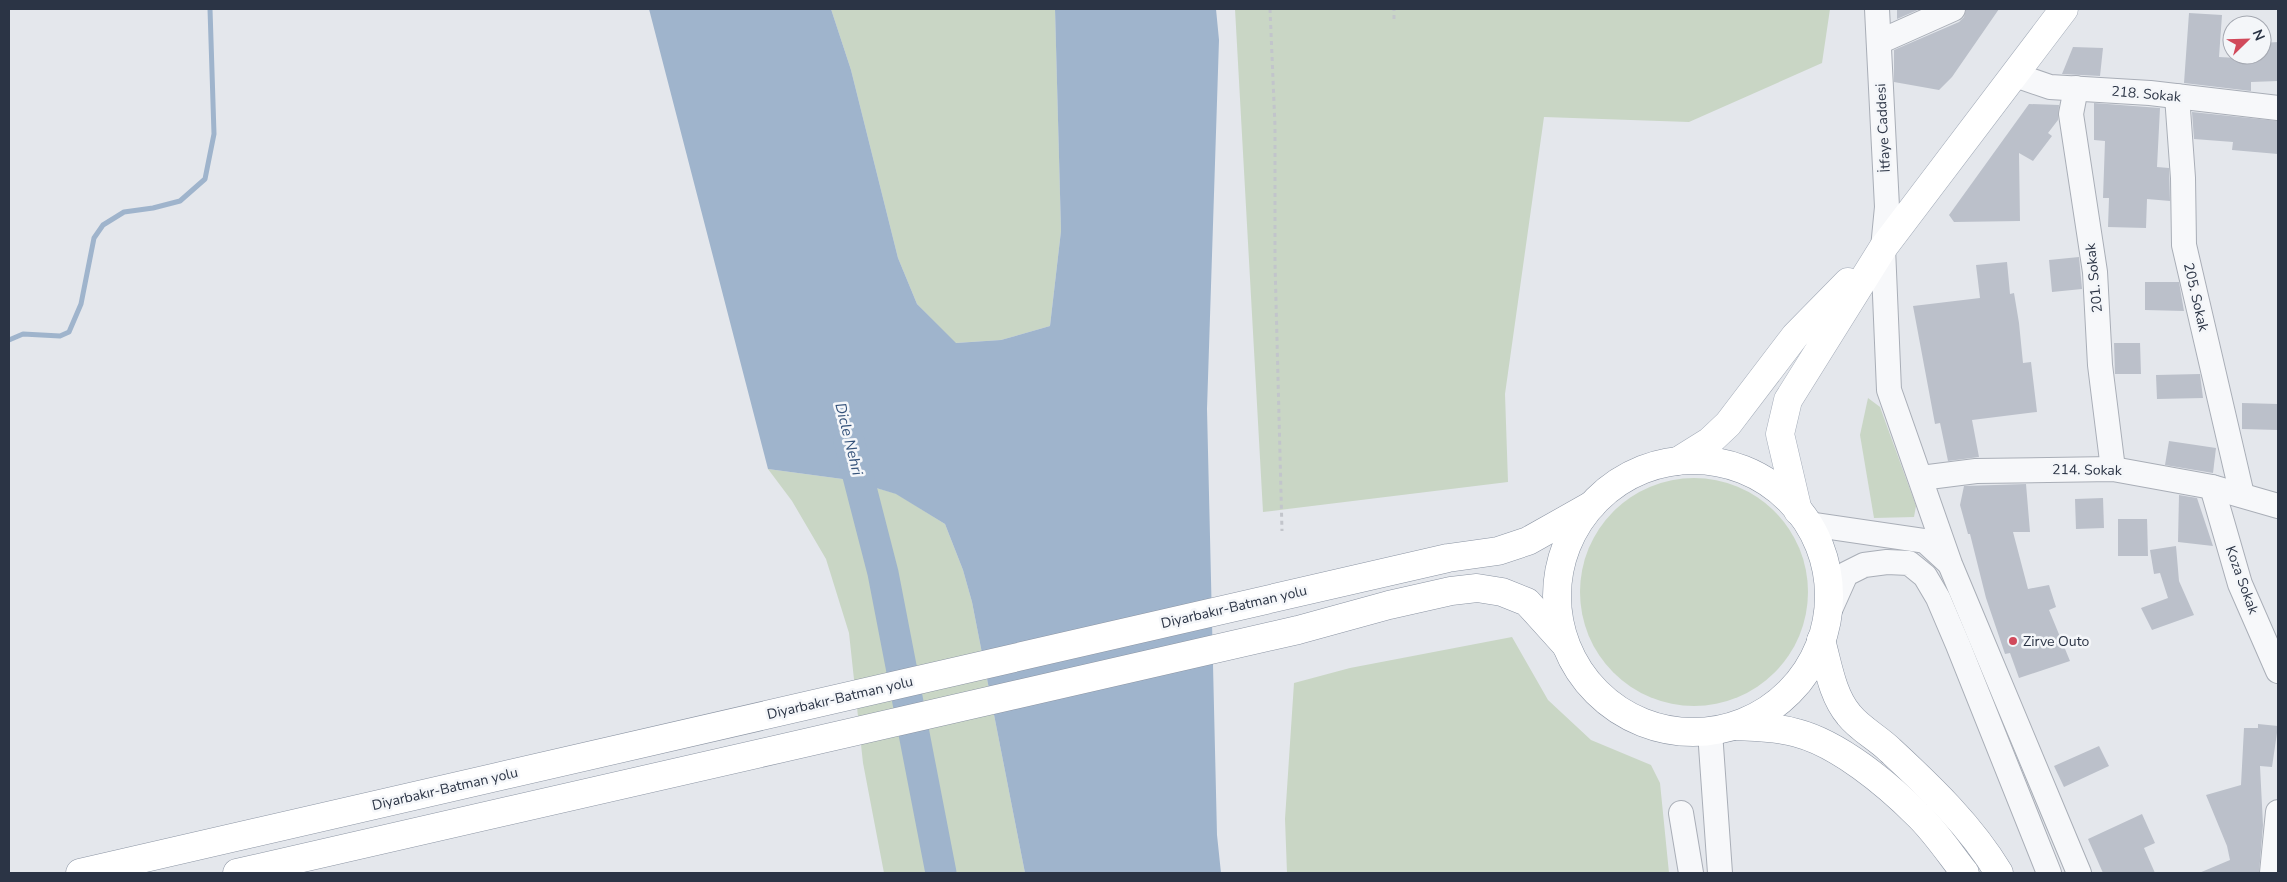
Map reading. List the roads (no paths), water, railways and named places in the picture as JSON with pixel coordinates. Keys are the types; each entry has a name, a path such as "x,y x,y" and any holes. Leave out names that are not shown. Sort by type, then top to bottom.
{"main road":[{"path":"1720,729 1753,719 1790,693 1816,655 1829,612 1826,566 1804,518 1780,434 1788,400 1883,248 2064,9"},
{"path":"1678,461 1710,441 1728,424 1795,336 1883,248"},
{"path":"1565,644 1556,601 1562,556 1581,516 1613,484 1652,464 1697,458 1740,467 1779,490 1804,518"},
{"name":"Diyarbakır-Batman yolu","path":"80,873 1448,558 1498,551 1528,541 1592,506"},
{"path":"237,873 1298,630 1389,605 1451,591 1477,588 1502,592 1526,602 1565,644 1588,683 1622,713 1664,730 1767,728 1798,733 1835,750 1876,778 1918,814 1965,873"},
{"path":"1821,640 1835,691 1849,716 1886,746 1937,793 1978,843 1999,873"}],"street":[{"name":"İtfaye Caddesi","path":"1877,9 1887,207 1883,248 1889,390 1950,564 2079,873"},
{"path":"1879,42 1952,9"},
{"name":"218. Sokak","path":"2015,74 2050,87 2177,96 2278,108"},
{"name":"201. Sokak","path":"2076,88 2071,114 2095,272 2100,365 2112,469"},
{"name":"205. Sokak","path":"2177,96 2183,178 2184,245 2242,495"},
{"name":"214. Sokak","path":"1921,478 1976,470 2112,469 2212,487 2278,506"},
{"name":"Koza Sokak","path":"2212,487 2240,584 2278,671"},
{"path":"1804,518 1925,541 1950,564"},
{"path":"1829,612 1846,574 1864,565 1887,562 1909,563 1925,576 1938,598 1958,645 2049,873"},
{"path":"1720,729 1720,873"},
{"path":"2272,873 2278,812"},
{"path":"1681,813 1691,873"}],"water":[{"path":"649,9 831,9 851,70 898,258 917,304 956,343 1001,340 1050,326 1061,231 1055,9 1216,9 1219,40 1207,409 1217,835 1221,873 1025,873 972,602 963,570 945,524 896,494 850,480 768,469"}],"waterway":[{"path":"9,340 23,334 60,336 69,332 81,304 94,238 103,225 124,212 153,208 180,201 205,179 214,134 210,9"},
{"name":"Dicle Nehri","path":"849,441 883,573 941,873"}],"place":[{"name":"Zirve Outo","path":"2013,641"}]}
